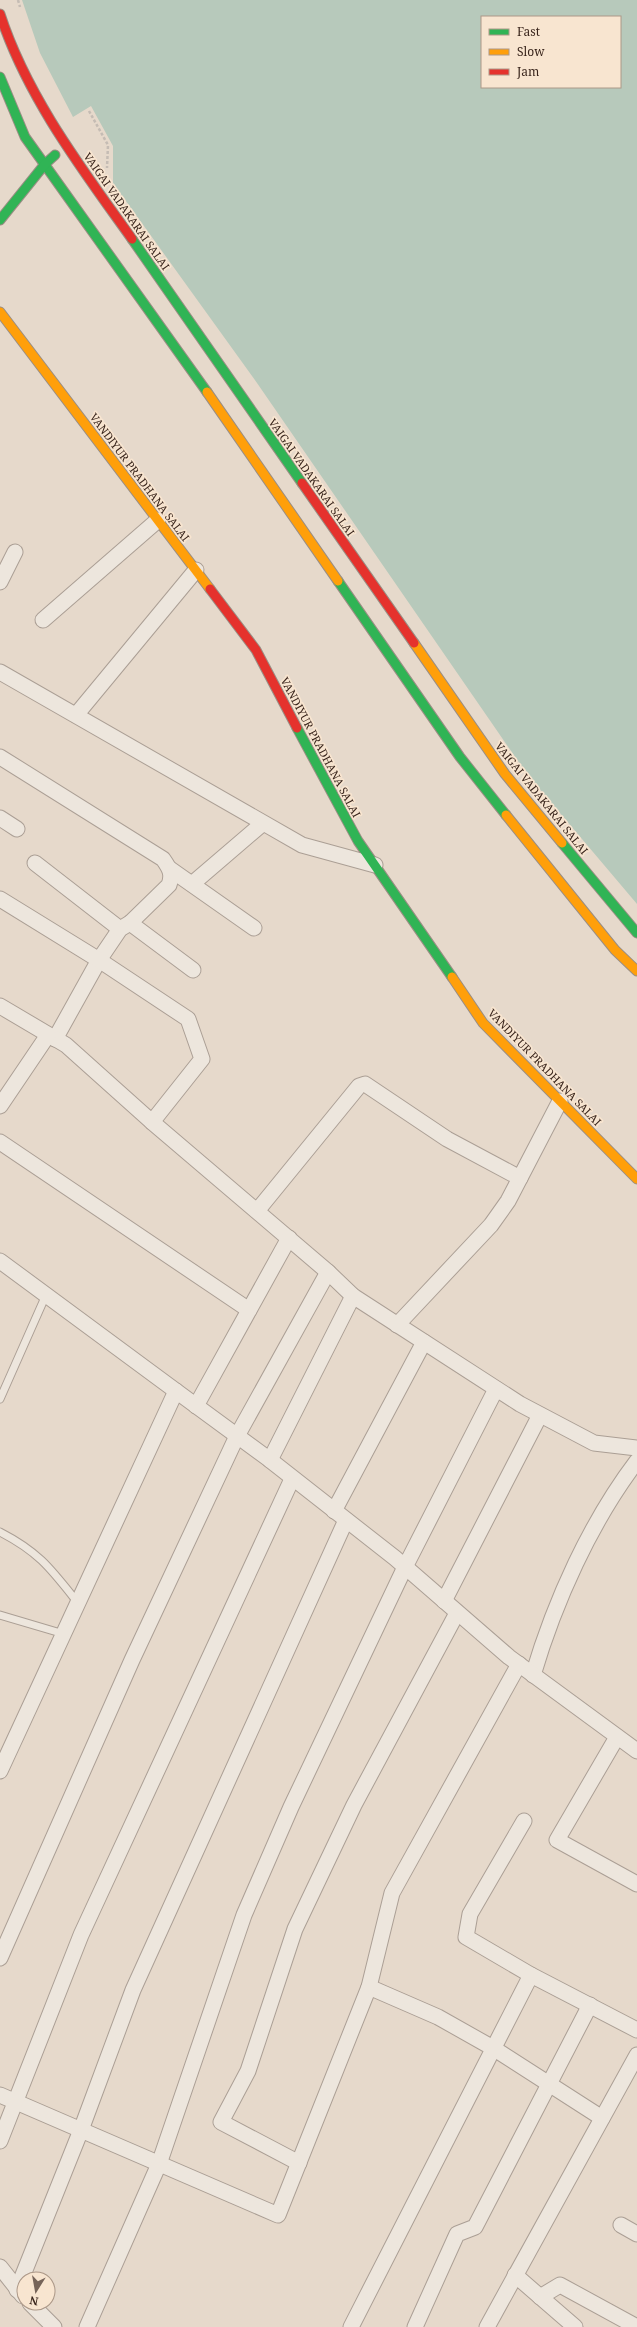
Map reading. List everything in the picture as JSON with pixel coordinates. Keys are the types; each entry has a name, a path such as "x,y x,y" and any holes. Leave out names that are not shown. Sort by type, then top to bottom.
{"street":[{"name":"VAIGAI VADAKARAI SALAI","path":"0,14 11,48 66,145 505,774 637,933"},
{"path":"0,77 25,137 215,403 460,757 615,950 637,971"},
{"path":"0,220 45,164 66,145"},
{"name":"VANDIYUR PRADHANA SALAI","path":"0,312 256,650 358,841 483,1023 637,1179"},
{"path":"43,620 158,520"},
{"path":"0,582 15,552"},
{"path":"76,715 196,570"},
{"path":"0,672 302,846 374,865"},
{"path":"0,757 163,859 170,868 254,928"},
{"path":"0,818 17,829"},
{"path":"192,884 262,824"},
{"path":"35,863 125,926 193,970"},
{"path":"0,1106 52,1037 99,960 125,926 169,885 172,877 170,868"},
{"path":"0,899 99,960 188,1019 202,1058 152,1122"},
{"path":"0,1006 66,1045 152,1122 328,1272 353,1296 496,1389 540,1415 594,1443 637,1448"},
{"path":"258,1212 359,1086 365,1084 447,1139 520,1178"},
{"path":"397,1325 490,1226 520,1178 560,1101"},
{"path":"0,1142 249,1310"},
{"path":"196,1406 289,1238"},
{"path":"0,1262 270,1460 292,1479 405,1567 519,1664 637,1751"},
{"path":"0,1958 132,1660 237,1436 328,1272"},
{"path":"270,1460 353,1296"},
{"path":"29,2271 133,1990 340,1516 424,1342"},
{"path":"87,2327 159,2164 244,1915 291,1807 405,1567 496,1389"},
{"path":"0,1772 176,1391"},
{"path":"444,1601 540,1415"},
{"path":"533,1675 547,1627 579,1559 625,1478 637,1461"},
{"path":"0,2140 81,1935 292,1479"},
{"path":"299,2163 221,2122 248,2071 299,1922 354,1805 458,1612"},
{"path":"0,2095 278,2215 369,1987 392,1893 519,1664"},
{"path":"617,1737 558,1840 637,1884"},
{"path":"524,1821 470,1914 466,1937 531,1975 637,2030"},
{"path":"351,2327 531,1975"},
{"path":"369,1987 438,2017 493,2048 602,2118"},
{"path":"415,2327 457,2234 475,2227 590,2006"},
{"path":"488,2327 515,2275 637,2055"},
{"path":"621,2225 637,2234"},
{"path":"0,2267 16,2287"},
{"path":"515,2275 575,2327"},
{"path":"540,2297 560,2285 637,2326"},
{"path":"38,2311 54,2327"}],"lane":[{"path":"0,1399 46,1295"},
{"path":"0,1532 22,1543 44,1561 78,1603"},
{"path":"0,1615 64,1634"}],"path":[{"path":"88,111 108,145 107,170"}],"shaded area":[{"path":"22,0 637,0 637,904 527,774 257,383 113,183 113,146 91,106 73,117 40,53"}],"traffic: fast":[{"path":"0,77 25,137 207,392"},
{"path":"0,220 45,164 55,155"},
{"path":"132,239 302,483"},
{"path":"338,581 460,757 506,815"},
{"path":"297,728 358,841 452,977"},
{"path":"562,843 637,933"}],"traffic: slow":[{"path":"0,312 210,589"},
{"path":"207,392 338,581"},
{"path":"414,643 505,774 562,843"},
{"path":"506,815 615,950 637,971"},
{"path":"452,977 483,1023 637,1179"}],"traffic: jam":[{"path":"0,14 11,45 40,103 75,159 132,239"},
{"path":"302,483 414,643"},
{"path":"210,589 256,650 297,728"}]}
